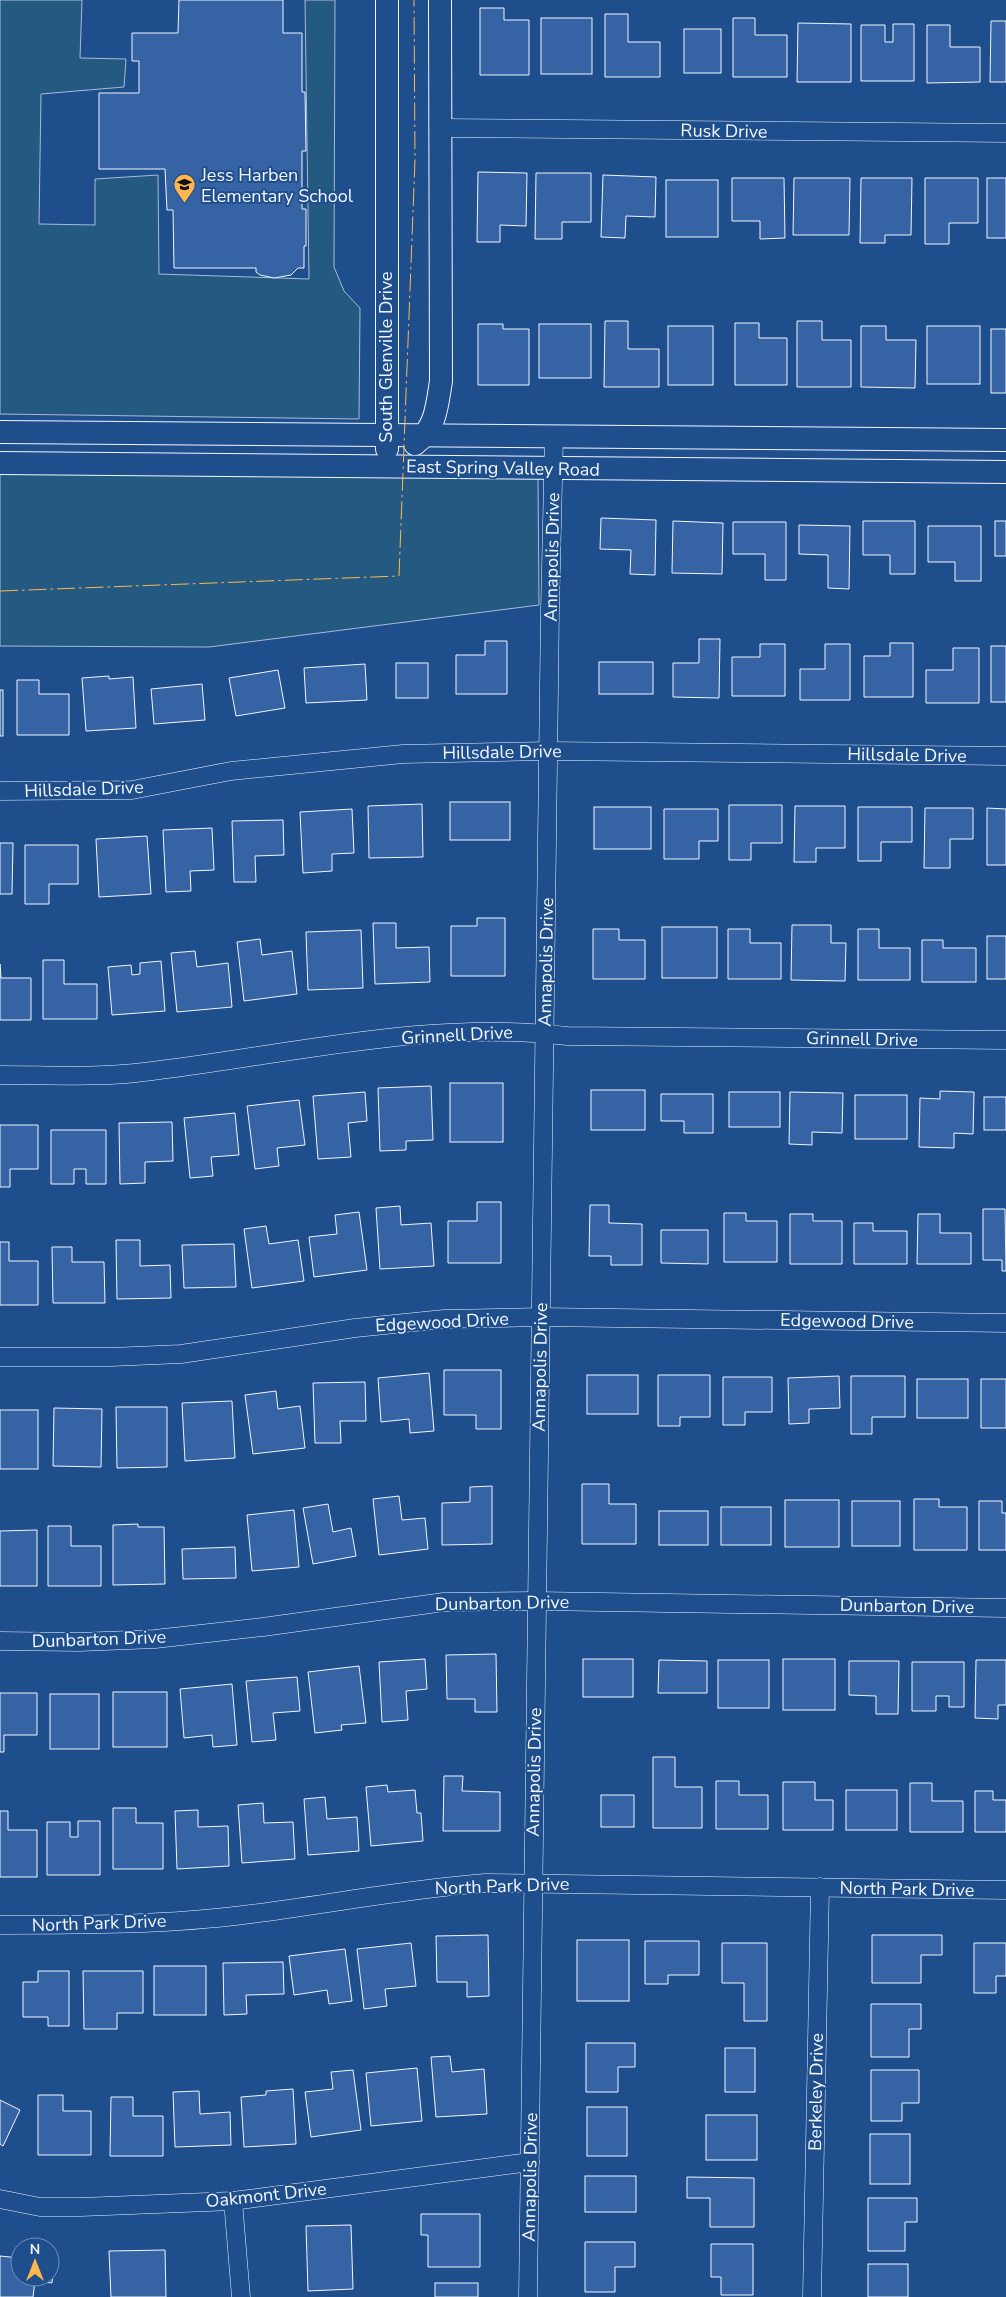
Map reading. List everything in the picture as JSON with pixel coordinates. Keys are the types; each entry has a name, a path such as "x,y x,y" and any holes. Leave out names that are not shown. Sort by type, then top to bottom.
{"street":[{"name":"South Glenville Drive","path":"387,0 387,466"},
{"path":"426,436 434,419 441,382 440,0"},
{"name":"Rusk Drive","path":"441,128 1006,133"},
{"name":"East Spring Valley Road","path":"0,432 1006,440"},
{"name":"South Glenville Drive","path":"387,466 426,436"},
{"name":"Annapolis Drive","path":"528,2297 544,1033 554,437"},
{"name":"East Spring Valley Road","path":"0,463 1006,472"},
{"name":"Hillsdale Drive","path":"0,791 132,790 231,771 403,754 549,751 1006,756"},
{"name":"Grinnell Drive","path":"0,1075 142,1073 348,1042 428,1035 516,1031 567,1036 1006,1040"},
{"name":"Edgewood Drive","path":"0,1357 111,1357 181,1354 355,1328 444,1319 541,1317 1006,1323"},
{"name":"Dunbarton Drive","path":"0,1641 79,1642 155,1639 263,1627 444,1602 537,1601 1006,1608"},
{"name":"North Park Drive","path":"0,1925 87,1925 172,1921 249,1914 444,1886 533,1882 1006,1890"},
{"name":"Berkeley Drive","path":"812,2297 820,1887"},
{"name":"Oakmont Drive","path":"0,2198 40,2207 233,2201 530,2162"},
{"path":"233,2201 241,2297"}],"shaded area":[{"path":"0,0 82,0 80,58 126,59 124,87 41,94 39,224 95,225 95,179 158,175 159,274 309,279 305,0 335,0 334,267 344,291 360,308 359,419 0,414"},
{"path":"0,473 538,477 539,605 209,647 0,646"}],"building":[{"path":"179,0 283,0 283,33 302,33 302,92 305,92 306,151 302,151 302,209 306,209 306,246 304,246 304,268 298,268 291,275 274,278 260,275 256,272 256,268 174,268 173,210 167,210 165,169 99,169 99,93 139,93 139,61 132,61 132,33 178,33"},
{"path":"480,8 504,8 504,20 529,20 529,75 480,75"},
{"path":"605,14 628,14 628,42 660,42 660,77 605,77"},
{"path":"541,18 592,18 592,74 541,74"},
{"path":"733,18 755,18 755,35 787,35 787,77 733,77"},
{"path":"991,21 1006,21 1006,82 990,82"},
{"path":"798,23 851,24 851,82 797,82"},
{"path":"893,24 914,24 914,81 861,81 861,25 885,25 885,42 893,42"},
{"path":"927,25 950,25 950,47 980,47 980,82 927,83"},
{"path":"684,29 721,29 721,73 684,73"},
{"path":"478,172 527,173 526,226 500,225 500,242 477,242"},
{"path":"536,173 591,173 591,222 562,222 562,239 535,239"},
{"path":"603,175 656,177 655,217 626,216 625,238 601,237"},
{"path":"732,178 784,178 785,238 760,239 760,221 732,221"},
{"path":"794,178 850,178 849,235 793,235"},
{"path":"861,178 912,178 911,235 885,235 885,243 860,243"},
{"path":"925,178 978,178 978,223 949,223 949,244 925,244"},
{"path":"987,178 1006,178 1006,238 987,238"},
{"path":"666,180 718,180 718,237 666,237"},
{"path":"605,321 628,321 628,349 659,349 659,387 604,387"},
{"path":"797,321 822,321 822,340 851,340 851,387 797,387"},
{"path":"735,323 759,323 759,338 787,338 787,385 735,385"},
{"path":"478,324 503,324 503,329 529,329 529,385 478,385"},
{"path":"539,324 591,324 591,378 539,378"},
{"path":"668,326 713,326 713,385 668,385"},
{"path":"861,326 886,326 886,340 916,340 915,388 861,387"},
{"path":"927,326 980,326 980,384 927,384"},
{"path":"991,329 1006,329 1006,393 991,393"},
{"path":"601,518 656,520 655,575 630,574 631,550 600,549"},
{"path":"673,521 723,523 722,574 672,573"},
{"path":"863,521 915,521 915,574 890,574 890,555 863,555"},
{"path":"995,521 1006,521 1006,556 995,556"},
{"path":"733,522 786,522 786,580 765,580 765,554 733,554"},
{"path":"799,525 850,526 849,589 828,588 828,555 799,554"},
{"path":"928,526 981,526 981,581 955,581 955,562 928,562"},
{"path":"699,639 720,639 719,698 673,697 673,663 699,663"},
{"path":"485,641 507,641 507,694 456,694 456,655 485,655"},
{"path":"890,643 913,643 913,697 864,697 864,656 890,656"},
{"path":"760,644 785,644 785,696 732,696 732,657 760,657"},
{"path":"825,644 850,644 850,700 800,700 800,669 825,669"},
{"path":"991,646 1006,646 1006,702 991,702"},
{"path":"953,648 979,648 979,703 926,703 926,670 953,670"},
{"path":"599,662 653,662 653,694 599,694"},
{"path":"396,663 428,663 428,698 396,698"},
{"path":"365,664 367,700 306,703 304,668"},
{"path":"278,670 285,708 236,716 229,678"},
{"path":"109,676 109,679 133,677 136,728 86,731 82,678"},
{"path":"17,680 39,680 39,694 69,694 69,735 17,735"},
{"path":"202,684 205,720 154,724 151,689"},
{"path":"0,690 3,690 3,736 0,736"},
{"path":"450,802 510,802 510,840 450,840"},
{"path":"422,804 423,857 369,858 368,806"},
{"path":"729,805 782,805 782,843 751,843 751,860 729,860"},
{"path":"795,806 845,806 845,848 816,848 816,862 794,862"},
{"path":"594,807 651,807 651,849 594,849"},
{"path":"858,807 912,807 912,842 881,842 881,861 858,861"},
{"path":"925,808 973,808 973,839 950,839 950,868 924,868"},
{"path":"987,808 1006,809 1006,865 987,865"},
{"path":"352,809 354,853 332,854 332,871 303,873 300,812"},
{"path":"664,809 718,809 718,841 699,841 699,859 664,859"},
{"path":"283,820 284,855 255,856 256,882 234,882 232,821"},
{"path":"212,828 214,870 190,871 191,891 166,892 163,830"},
{"path":"147,836 151,894 99,897 96,839"},
{"path":"0,843 13,843 12,894 0,894"},
{"path":"25,845 78,845 78,884 49,884 49,904 25,904"},
{"path":"477,918 505,918 505,976 451,976 451,926 477,926"},
{"path":"373,923 396,923 396,948 429,947 430,982 375,984"},
{"path":"792,925 831,925 831,943 846,943 845,981 791,980"},
{"path":"662,927 717,927 717,978 662,978"},
{"path":"593,929 619,929 619,940 645,940 645,979 593,979"},
{"path":"728,929 750,929 750,943 781,943 781,979 728,979"},
{"path":"858,929 879,929 879,948 910,948 910,980 858,980"},
{"path":"361,930 363,988 308,990 306,932"},
{"path":"987,936 1006,936 1006,979 987,979"},
{"path":"260,939 262,955 292,951 297,994 244,1001 237,942"},
{"path":"922,940 943,940 943,948 976,948 976,982 922,982"},
{"path":"195,951 197,967 228,963 232,1007 177,1012 171,953"},
{"path":"43,960 64,960 64,984 97,984 97,1019 43,1019"},
{"path":"161,961 165,1011 112,1015 108,967 131,965 132,975 140,974 140,963"},
{"path":"0,964 1,978 31,978 31,1020 0,1020"},
{"path":"450,1083 503,1083 503,1142 450,1142"},
{"path":"431,1086 433,1140 406,1141 406,1150 380,1151 378,1088"},
{"path":"591,1090 645,1090 645,1130 591,1130"},
{"path":"940,1091 974,1092 973,1134 954,1133 954,1148 919,1147 920,1098 940,1099"},
{"path":"365,1092 367,1121 348,1123 351,1157 318,1159 313,1096"},
{"path":"729,1092 780,1092 780,1127 729,1127"},
{"path":"790,1092 843,1093 842,1133 812,1132 812,1145 789,1144"},
{"path":"661,1094 713,1094 713,1133 684,1133 684,1121 661,1121"},
{"path":"855,1095 907,1095 907,1139 855,1139"},
{"path":"984,1097 1006,1097 1006,1130 984,1130"},
{"path":"299,1100 305,1145 277,1148 279,1166 255,1169 247,1106"},
{"path":"235,1113 239,1155 211,1157 213,1176 190,1178 184,1118"},
{"path":"172,1122 173,1161 145,1162 145,1183 120,1184 119,1123"},
{"path":"0,1125 38,1125 38,1169 10,1169 10,1187 0,1187"},
{"path":"51,1130 106,1130 106,1184 86,1184 86,1169 74,1169 74,1184 51,1184"},
{"path":"477,1202 501,1202 501,1263 448,1263 448,1221 477,1221"},
{"path":"590,1205 609,1205 609,1223 642,1224 642,1265 611,1265 611,1256 589,1256"},
{"path":"400,1206 401,1225 431,1223 434,1266 380,1269 376,1208"},
{"path":"983,1209 1005,1209 1006,1271 1002,1271 1002,1260 983,1260"},
{"path":"359,1212 367,1270 314,1277 309,1237 337,1234 335,1215"},
{"path":"724,1213 746,1213 746,1221 777,1221 777,1262 724,1262"},
{"path":"790,1214 813,1214 813,1221 842,1221 842,1264 790,1264"},
{"path":"918,1214 940,1214 940,1233 971,1233 971,1264 917,1264"},
{"path":"854,1223 873,1223 873,1231 907,1231 907,1264 854,1264"},
{"path":"266,1226 269,1244 298,1240 304,1281 252,1288 244,1229"},
{"path":"661,1230 708,1230 708,1264 661,1263"},
{"path":"116,1240 140,1240 140,1266 170,1265 171,1298 117,1299"},
{"path":"0,1242 9,1242 9,1261 38,1261 38,1305 0,1305"},
{"path":"234,1244 236,1287 184,1288 182,1245"},
{"path":"52,1247 72,1247 72,1262 104,1262 105,1303 53,1303"},
{"path":"444,1370 501,1370 501,1429 476,1429 476,1415 444,1415"},
{"path":"429,1373 434,1431 410,1433 409,1419 381,1422 378,1378"},
{"path":"587,1375 638,1375 638,1414 587,1414"},
{"path":"658,1375 710,1375 710,1417 680,1417 680,1426 658,1426"},
{"path":"839,1376 840,1408 809,1409 809,1423 789,1424 788,1378"},
{"path":"851,1376 905,1376 905,1417 872,1417 872,1434 851,1434"},
{"path":"723,1377 772,1377 772,1412 745,1412 745,1425 723,1425"},
{"path":"917,1379 968,1379 968,1418 917,1418"},
{"path":"981,1379 1006,1379 1006,1428 981,1428"},
{"path":"365,1382 366,1421 340,1421 341,1443 315,1443 313,1383"},
{"path":"276,1391 278,1409 300,1406 305,1448 253,1454 245,1395"},
{"path":"232,1401 235,1458 185,1461 182,1403"},
{"path":"116,1407 167,1407 167,1467 117,1468"},
{"path":"54,1408 102,1409 101,1467 53,1466"},
{"path":"0,1410 38,1410 38,1469 0,1469"},
{"path":"582,1484 609,1484 609,1504 636,1504 636,1544 582,1544"},
{"path":"492,1486 492,1544 442,1545 442,1503 470,1502 470,1487"},
{"path":"399,1496 402,1520 425,1518 428,1549 379,1555 373,1499"},
{"path":"914,1499 939,1499 939,1507 967,1507 967,1550 914,1550"},
{"path":"785,1500 839,1500 839,1547 785,1547"},
{"path":"852,1501 900,1501 900,1546 852,1546"},
{"path":"979,1501 1002,1501 1002,1513 1006,1513 1006,1550 979,1550"},
{"path":"328,1504 333,1532 351,1528 356,1556 313,1564 303,1508"},
{"path":"721,1507 771,1507 771,1545 721,1545"},
{"path":"294,1510 299,1567 252,1571 247,1515"},
{"path":"659,1511 708,1511 708,1545 659,1545"},
{"path":"138,1524 138,1527 164,1527 165,1584 113,1585 113,1525"},
{"path":"48,1526 71,1526 71,1546 101,1546 101,1586 48,1586"},
{"path":"37,1530 37,1586 0,1586 0,1531"},
{"path":"235,1547 236,1578 183,1579 182,1549"},
{"path":"496,1654 497,1712 475,1712 475,1699 447,1699 446,1655"},
{"path":"425,1659 427,1689 406,1691 408,1720 382,1722 379,1662"},
{"path":"583,1659 633,1659 633,1697 583,1697"},
{"path":"783,1659 835,1659 835,1710 783,1710"},
{"path":"659,1660 707,1661 707,1693 658,1693"},
{"path":"718,1660 769,1660 769,1708 718,1708"},
{"path":"976,1660 1006,1660 1006,1705 998,1705 998,1719 975,1718"},
{"path":"849,1661 899,1661 898,1714 876,1714 876,1696 849,1695"},
{"path":"912,1662 964,1662 964,1707 949,1707 949,1696 936,1696 936,1711 912,1711"},
{"path":"359,1666 366,1723 341,1725 342,1730 315,1733 308,1672"},
{"path":"297,1677 300,1711 273,1713 276,1740 252,1742 246,1681"},
{"path":"232,1684 237,1745 213,1747 212,1735 184,1738 180,1689"},
{"path":"113,1692 167,1692 167,1747 113,1747"},
{"path":"0,1693 37,1693 37,1735 4,1735 4,1752 0,1752"},
{"path":"50,1694 99,1694 99,1749 50,1749"},
{"path":"653,1757 675,1757 675,1787 702,1787 702,1828 653,1828"},
{"path":"444,1776 463,1776 462,1791 500,1792 500,1831 443,1831"},
{"path":"716,1781 739,1781 739,1795 768,1795 768,1829 716,1829"},
{"path":"783,1782 815,1782 815,1800 833,1800 833,1830 783,1830"},
{"path":"910,1783 932,1783 932,1801 963,1801 963,1832 910,1832"},
{"path":"387,1785 388,1792 415,1790 417,1813 421,1813 423,1841 371,1846 366,1787"},
{"path":"846,1790 897,1790 897,1830 846,1830"},
{"path":"975,1791 993,1791 993,1800 1006,1800 1006,1832 975,1832"},
{"path":"601,1795 634,1795 634,1827 601,1827"},
{"path":"325,1797 327,1819 357,1817 359,1851 308,1855 304,1799"},
{"path":"263,1803 264,1823 293,1822 295,1859 242,1863 238,1805"},
{"path":"113,1808 136,1808 136,1823 163,1823 163,1869 113,1869"},
{"path":"198,1810 198,1827 228,1826 229,1866 177,1869 175,1811"},
{"path":"0,1811 8,1811 8,1830 37,1830 37,1877 0,1877"},
{"path":"78,1821 100,1821 100,1875 47,1875 47,1822 70,1822 70,1837 78,1837"},
{"path":"488,1935 489,1996 467,1997 467,1982 437,1982 436,1936"},
{"path":"872,1935 942,1935 942,1955 921,1955 921,1983 872,1983"},
{"path":"577,1940 629,1940 629,2001 577,2001"},
{"path":"645,1941 699,1941 699,1975 668,1975 668,1984 645,1984"},
{"path":"411,1943 416,1986 385,1989 387,2006 364,2009 357,1949"},
{"path":"722,1943 767,1943 767,2021 744,2021 744,1983 722,1983"},
{"path":"974,1943 1006,1943 1006,1976 996,1976 996,1993 974,1993"},
{"path":"345,1949 352,2001 329,2004 327,1990 294,1995 289,1956"},
{"path":"283,1962 284,1994 246,1995 247,2014 224,2015 223,1963"},
{"path":"154,1966 206,1966 206,2015 154,2015"},
{"path":"38,1971 69,1971 69,2026 48,2026 48,2017 23,2017 23,1982 38,1982"},
{"path":"83,1971 143,1971 143,2013 117,2013 117,2029 84,2029"},
{"path":"871,2004 921,2004 921,2029 909,2029 909,2057 871,2057"},
{"path":"586,2043 635,2043 635,2067 618,2067 618,2092 586,2092"},
{"path":"725,2048 755,2048 755,2092 725,2092"},
{"path":"450,2056 452,2072 484,2069 487,2114 436,2117 431,2057"},
{"path":"417,2068 422,2121 371,2126 366,2073"},
{"path":"353,2070 361,2130 311,2137 305,2092 333,2089 331,2072"},
{"path":"871,2070 919,2070 919,2103 902,2103 902,2121 871,2121"},
{"path":"293,2089 296,2144 244,2147 241,2097 266,2095 266,2091"},
{"path":"199,2091 200,2114 230,2112 231,2145 175,2147 173,2092"},
{"path":"38,2095 63,2095 63,2111 91,2111 91,2155 38,2155"},
{"path":"111,2097 133,2097 133,2116 163,2116 163,2156 110,2156"},
{"path":"0,2100 20,2110 3,2146 0,2144"},
{"path":"587,2107 627,2107 627,2156 587,2156"},
{"path":"706,2115 757,2115 757,2160 706,2160"},
{"path":"870,2134 910,2134 910,2184 870,2184"},
{"path":"585,2176 636,2176 636,2212 585,2212"},
{"path":"687,2177 754,2178 754,2227 710,2227 710,2198 687,2198"},
{"path":"868,2198 917,2198 917,2222 905,2222 905,2251 868,2251"},
{"path":"421,2214 480,2214 480,2267 428,2267 428,2235 421,2235"},
{"path":"351,2225 353,2289 308,2291 306,2226"},
{"path":"585,2242 635,2242 635,2267 615,2267 615,2292 585,2292"},
{"path":"711,2244 753,2244 753,2295 721,2295 721,2277 711,2277"},
{"path":"165,2250 166,2297 111,2297 109,2251"},
{"path":"0,2256 10,2257 10,2287 34,2287 33,2297 0,2297"},
{"path":"868,2264 908,2264 908,2297 868,2297"},
{"path":"435,2283 478,2283 478,2297 435,2297"}],"power":[{"path":"0,591 399,576 415,160 414,0"}],"place":[{"name":"Jess Harben Elementary School","path":"185,204"}]}
